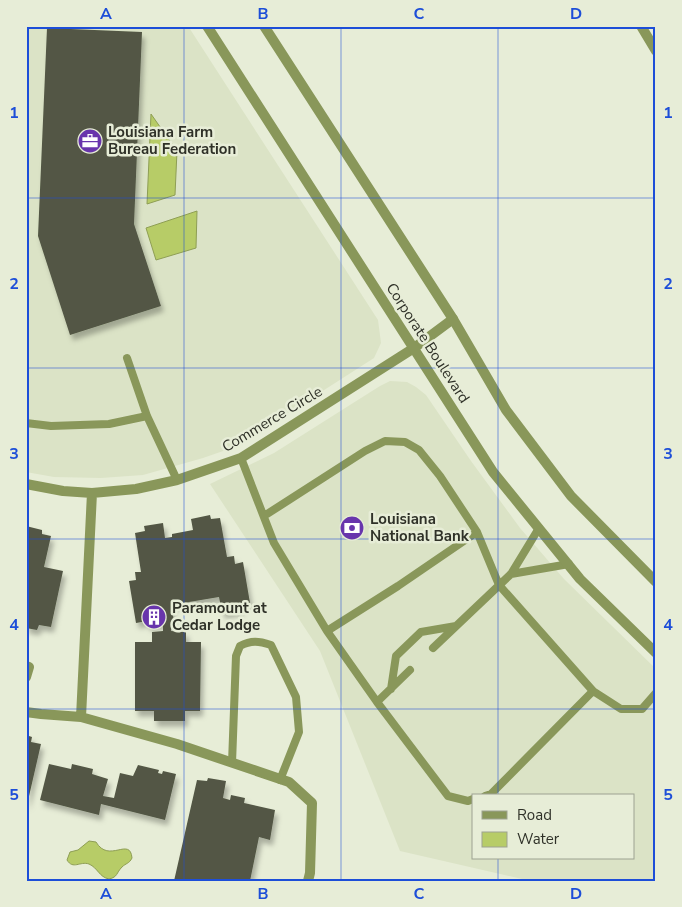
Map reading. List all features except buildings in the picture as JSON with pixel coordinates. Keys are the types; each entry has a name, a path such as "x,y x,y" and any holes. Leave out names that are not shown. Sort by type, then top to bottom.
{"street":[{"name":"Corporate Boulevard","path":"206,26 493,472 580,578 656,653"},
{"name":"Corporate Boulevard","path":"264,26 453,319 506,410 571,496 656,582"},
{"path":"641,26 656,51"},
{"name":"Commerce Circle","path":"26,484 64,491 92,493 136,489 177,480 241,458 414,348 453,319"},
{"path":"81,717 92,493"},
{"path":"26,666 29,667 26,676"},
{"path":"26,712 81,717 176,744 289,782 312,803 310,873 308,881"}],"lane":[{"path":"127,358 147,416 177,480"},
{"path":"26,423 51,426 108,424 147,416"},
{"path":"264,516 364,451 386,441 405,442 419,450 440,476 477,532 499,585 594,691 621,709 642,709 656,692"},
{"path":"241,458 274,543 327,631 377,702 448,796 468,801 472,799"},
{"path":"433,648 511,574 539,528"},
{"path":"327,631 477,532"},
{"path":"511,574 569,564"},
{"path":"391,689 396,656 421,632 456,626"},
{"path":"232,763 236,656 240,646 250,641 261,642 271,645 296,697 299,732 280,780"},
{"path":"377,702 410,670"},
{"path":"492,794 594,691"}],"shaded area":[{"path":"26,26 188,26 378,320 381,343 374,358 254,435 226,450 203,458 143,475 101,478 54,477 26,472"},
{"path":"390,381 407,382 426,395 520,528 564,579 656,669 656,881 531,881 400,851 320,651 210,484 274,453"}],"water":[{"path":"151,114 177,151 175,195 147,204"},
{"path":"197,211 196,248 156,260 146,228"},
{"path":"89,841 96,842 107,851 127,849 132,858 115,876 109,879 89,864 74,865 69,863 67,860 70,852 78,850"}],"place":[{"name":"Louisiana Farm Bureau Federation","path":"90,141"},
{"name":"Louisiana National Bank","path":"352,528"},
{"name":"Paramount at Cedar Lodge","path":"154,617"}]}
